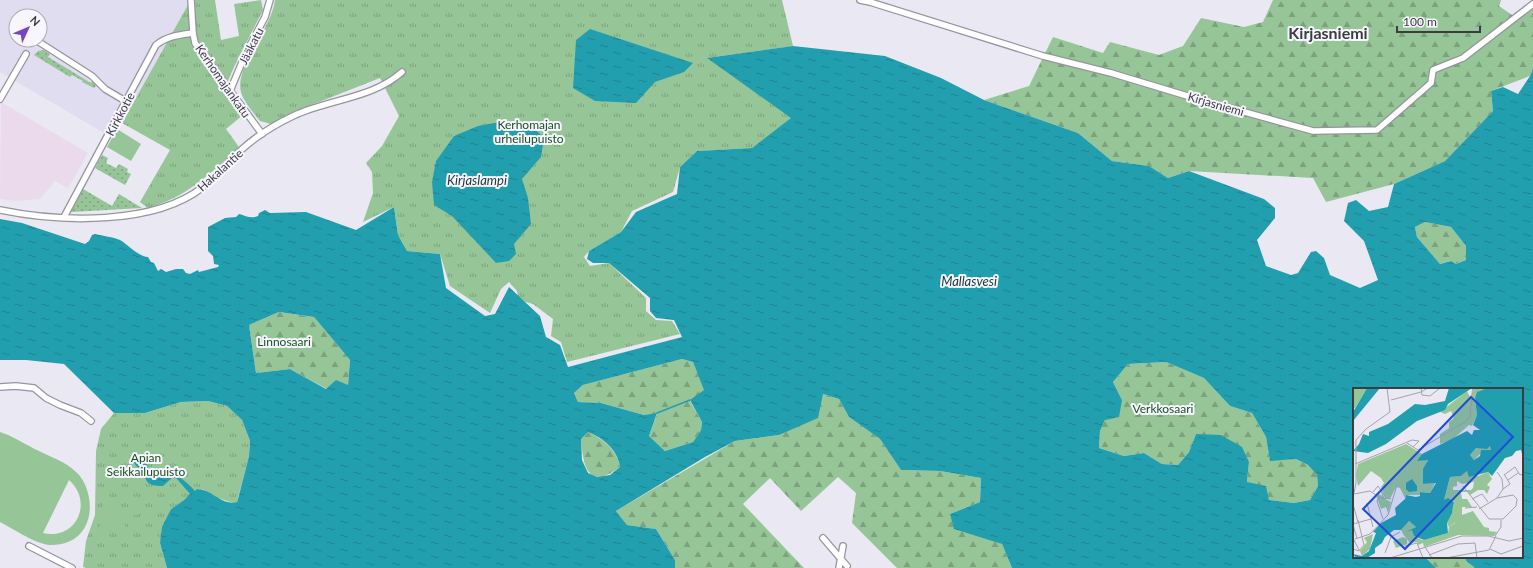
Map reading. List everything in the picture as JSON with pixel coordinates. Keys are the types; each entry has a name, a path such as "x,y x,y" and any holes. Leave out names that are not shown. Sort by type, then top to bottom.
{"street":[{"name":"Kerhomajankatu","path":"191,0 193,33 196,43 262,134"},
{"name":"Jääkatu","path":"230,91 245,56 265,17 270,0"},
{"name":"Kirjasniemi","path":"860,0 963,30 1043,56 1111,73 1313,131 1377,130 1431,83 1433,70 1463,58 1533,4"},
{"name":"Kirkkotie","path":"64,217 156,45 163,39 193,33"},
{"path":"48,48 92,76 105,89 126,102"},
{"path":"0,99 26,54"},
{"name":"Hakalantie","path":"0,210 15,213 64,217 99,218 147,212 170,205 202,187 240,151 262,134 293,116 362,94 384,84 402,72"},
{"path":"0,386 34,388 46,398 81,413 91,421"},
{"path":"823,538 847,566"},
{"path":"29,546 72,568"},
{"path":"839,568 843,546"}],"shaded area":[{"path":"0,0 186,0 189,3 124,120 113,116 104,133 0,72"},
{"path":"1,102 88,153 68,188 55,181 40,199 15,201 0,199"}],"green space":[{"path":"189,0 215,0 221,40 239,36 234,4 261,0 263,10 224,90 243,115 226,129 239,147 197,184 175,198 148,208 140,202 170,150 122,123 189,3"},
{"name":"Kerhomajan urheilupuisto","path":"275,0 782,0 793,46 708,58 792,118 752,148 697,151 680,167 673,192 632,211 621,232 589,251 584,257 590,266 609,263 646,298 646,311 656,320 672,321 680,334 567,362 561,342 551,336 553,319 533,304 519,300 517,291 509,282 501,289 490,313 450,286 440,254 407,251 398,235 394,207 363,222 373,193 372,172 366,163 382,146 399,116 380,78 291,113 271,124 260,121 246,103 241,92 240,82 248,59 267,23"},
{"path":"1273,0 1501,0 1499,6 1515,17 1533,4 1533,68 1530,76 1491,91 1493,111 1445,161 1394,184 1326,202 1313,178 1189,171 1168,178 1149,166 1112,161 1078,133 984,100 1029,86 1053,37 1103,53 1110,42 1159,55 1183,46 1201,18 1244,27 1263,22"},
{"path":"44,50 50,54 48,57 91,83 93,80 96,86 94,88 72,75 70,77 34,55 38,51"},
{"path":"117,129 141,144 131,161 107,147"},
{"path":"102,155 108,158 106,163 116,168 119,164 128,169 127,172 131,174 125,185 95,168"},
{"path":"83,189 112,206 119,194 142,208 71,212"},
{"path":"1425,222 1451,227 1466,246 1466,260 1456,264 1450,261 1440,264 1417,237 1415,227"},
{"name":"Linnosaari","path":"279,312 314,317 350,360 348,385 327,389 290,369 256,373 249,325"},
{"path":"682,359 693,362 705,391 690,401 702,422 701,430 693,442 665,451 649,436 657,414 644,415 601,403 578,402 574,393 583,385"},
{"name":"Verkkosaari","path":"1166,362 1204,378 1230,406 1252,413 1266,437 1270,460 1296,459 1308,465 1317,475 1318,486 1310,500 1294,503 1269,500 1247,482 1249,462 1196,434 1189,452 1178,465 1162,464 1144,453 1124,456 1099,448 1100,431 1105,420 1122,400 1113,382 1128,364"},
{"path":"823,394 839,399 849,417 880,439 901,470 940,471 981,478 980,502 950,514 1002,544 1012,568 897,568 852,523 856,493 838,477 801,511 770,478 743,504 804,568 675,568 675,560 656,529 627,525 616,511 735,441 779,435"},
{"name":"Apian Seikkailupuisto","path":"208,401 227,406 242,420 250,441 249,456 237,502 233,503 218,498 202,489 187,497 171,509 160,543 167,568 83,567 86,541 95,515 96,451 101,429 114,413 145,413 181,402"},
{"path":"0,432 68,465 79,475 85,485 90,508 88,518 85,527 79,535 72,540 62,544 44,544 31,539 0,522","holes":["69,480 76,489 80,499 78,518 72,526 64,531 55,534 43,533"]},
{"path":"588,432 599,438 613,450 620,467 601,477 594,476 589,472 583,459 581,439"},
{"path":"137,496 145,511 135,516 127,502"},
{"path":"104,500 115,502 118,506 125,524 126,538 100,527"},
{"path":"1426,558 1465,558 1467,562 1474,567 1474,568 1436,568"}],"water":[{"path":"590,29 693,63 684,72 655,82 636,103 595,101 573,88 576,40"},
{"name":"Mallasvesi","path":"793,46 885,56 941,78 984,100 1078,133 1112,161 1149,166 1168,178 1189,171 1264,199 1275,208 1275,218 1257,240 1266,266 1291,275 1298,273 1311,252 1316,251 1324,258 1330,275 1360,288 1378,280 1364,241 1344,221 1348,203 1356,200 1369,211 1388,207 1394,184 1445,161 1493,111 1491,91 1503,87 1518,94 1530,76 1533,68 1533,568 1474,568 1465,558 1523,558 1523,388 1353,388 1353,558 1426,558 1436,568 1012,568 1002,544 954,529 950,514 980,502 981,478 940,471 901,470 880,439 849,417 839,399 823,394 818,418 779,435 735,441 705,457 616,511 627,525 656,529 675,560 675,568 167,568 160,543 162,527 171,509 190,494 177,479 173,477 163,486 155,486 150,484 146,480 144,472 136,466 134,462 135,457 137,454 141,461 147,464 148,468 162,469 177,475 195,491 197,489 202,490 224,501 233,503 237,502 249,456 250,441 242,420 227,406 208,401 181,402 145,413 114,413 64,364 26,360 0,360 0,219 22,223 85,244 89,241 92,235 95,234 114,238 120,240 140,255 148,257 151,262 154,263 158,271 161,269 166,272 176,269 183,269 186,273 190,274 198,270 199,272 218,267 219,265 214,264 213,256 208,251 208,227 225,218 236,217 239,214 248,217 255,217 265,210 270,213 306,212 356,230 394,207 398,235 407,251 440,254 446,288 485,316 495,314 509,287 540,316 546,337 560,345 568,367 682,337 674,320 656,318 650,311 650,298 609,263 593,263 587,259 589,251 621,232 636,212 677,194 680,167 697,151 752,148 791,118 707,58","holes":["1425,222 1451,227 1466,246 1466,260 1456,264 1451,261 1440,264 1417,237 1415,227","279,312 314,317 350,360 348,385 336,380 326,389 290,369 256,373 249,325","682,359 693,362 704,390 690,400 702,422 701,430 693,442 665,451 649,436 657,413 644,415 601,403 578,402 574,393 583,385","1166,362 1204,378 1230,406 1252,413 1266,437 1270,461 1296,459 1308,465 1317,475 1318,486 1310,500 1294,503 1269,500 1266,486 1247,482 1249,462 1242,447 1221,435 1196,434 1189,452 1178,465 1162,464 1144,453 1124,456 1099,448 1100,431 1105,420 1119,417 1122,400 1113,382 1128,364","588,432 604,441 613,450 619,461 620,467 610,475 597,477 588,473 582,460 581,439"]},
{"name":"Kirjaslampi","path":"500,122 532,126 544,138 541,157 522,179 528,198 531,224 514,244 516,254 509,261 496,263 452,216 434,205 432,182 436,161 454,136 478,126"}],"waterway":[{"path":"657,413 690,400"}],"district":[{"name":"Kirjasniemi","path":"1328,32"}]}
